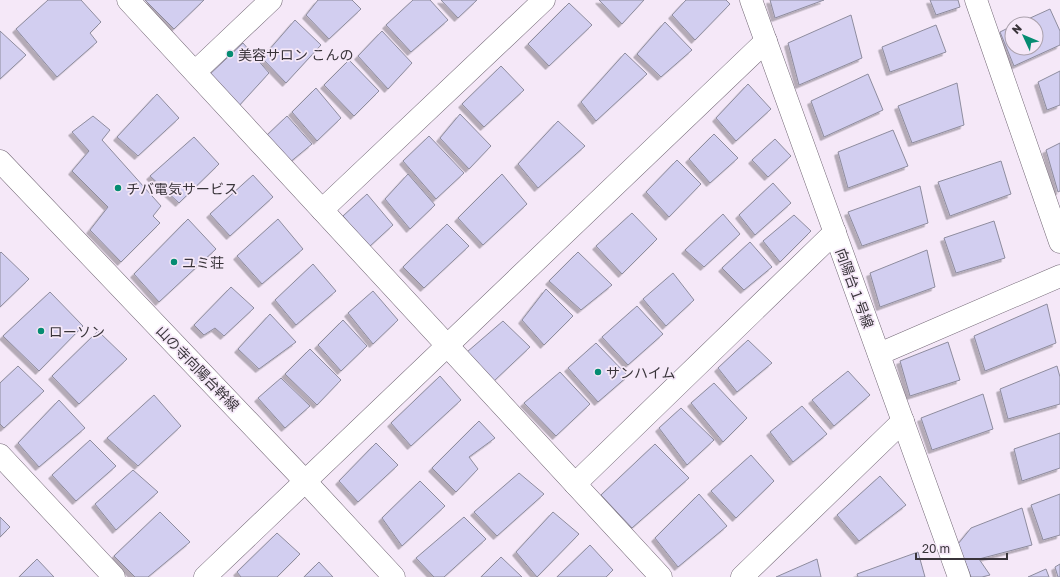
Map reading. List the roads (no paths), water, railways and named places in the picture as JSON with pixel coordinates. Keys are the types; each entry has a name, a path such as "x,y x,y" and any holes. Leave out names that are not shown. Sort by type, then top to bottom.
{"street":[{"path":"128,0 661,577"},
{"path":"195,72 271,0"},
{"path":"322,210 544,0"},
{"name":"向陽台１号線","path":"751,0 959,577"},
{"path":"976,0 1060,242"},
{"path":"205,577 766,40"},
{"name":"山の寺向陽台幹線","path":"0,160 305,481 394,577"},
{"path":"575,484 835,232"},
{"path":"879,354 1060,276"},
{"path":"752,573 903,421"},
{"path":"0,455 114,577"}],"place":[{"name":"美容サロン こんの","path":"230,54"},
{"name":"チバ電気サービス","path":"118,188"},
{"name":"ユミ荘","path":"174,262"},
{"name":"ローソン","path":"41,331"},
{"name":"サンハイム","path":"598,372"}]}
